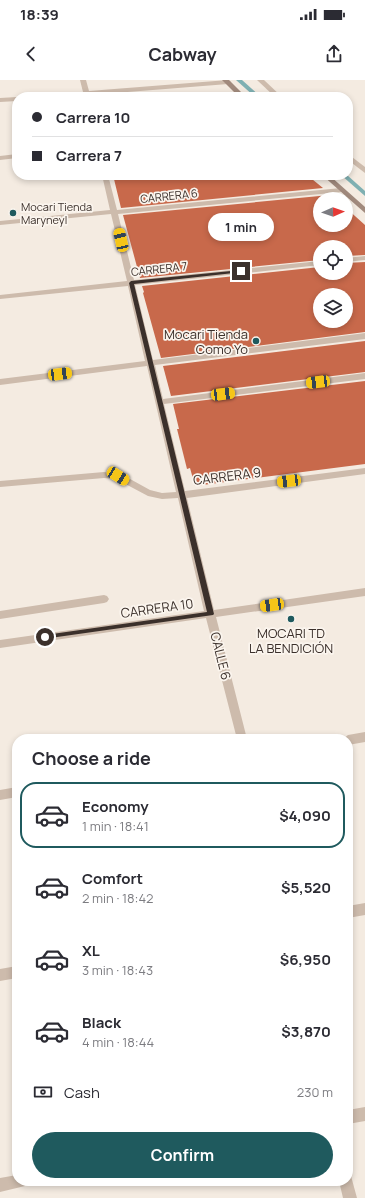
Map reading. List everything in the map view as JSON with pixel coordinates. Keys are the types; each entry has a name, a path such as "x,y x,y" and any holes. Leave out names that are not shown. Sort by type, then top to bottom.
{"street":[{"path":"82,80 85,92"},
{"path":"260,80 273,92"},
{"path":"116,92 227,81 238,92"},
{"path":"0,100 12,99"},
{"path":"0,158 12,157"},
{"path":"353,160 365,171"},
{"name":"CALLE 6","path":"107,180 210,614 241,734"},
{"path":"330,180 365,211"},
{"name":"CARRERA 6","path":"0,223 341,190"},
{"path":"353,259 365,258"},
{"name":"CARRERA 7","path":"0,297 313,264"},
{"path":"0,382 365,336"},
{"path":"160,402 365,376"},
{"name":"CARRERA 9","path":"0,484 104,475 118,476 148,493 162,496 182,495 365,471"},
{"name":"CARRERA 10","path":"0,644 365,592"},
{"name":"CARRERA 10","path":"0,614 104,599"},
{"path":"353,739 365,737"},
{"path":"0,795 12,793"},
{"path":"353,911 365,909"},
{"path":"0,975 12,973"},
{"path":"353,1116 365,1114"},
{"path":"0,1185 12,1183"},
{"path":"347,1186 350,1198"}],"building":[{"path":"114,180 313,180 323,188 121,208"},
{"path":"313,197 313,232 353,232 353,214 365,225 365,255 353,256 353,240 313,240 313,261 140,278 123,215"},
{"path":"365,262 365,332 161,358 142,286 313,268 313,280 353,280 353,263"},
{"path":"365,341 365,372 171,396 163,366"},
{"path":"365,381 365,464 195,486 190,468 187,469 177,429 179,429 173,404"}],"waterway":[{"path":"239,80 252,92"},
{"path":"350,180 365,194"}],"place":[{"name":"Mocari Tienda Maryneyl","path":"13,213"},
{"name":"Mocari Tienda Como Yo","path":"256,341"},
{"name":"MOCARI TD LA BENDICIÓN","path":"291,619"}],"route":[{"path":"45,637 210,614 131,283 241,271"}]}
